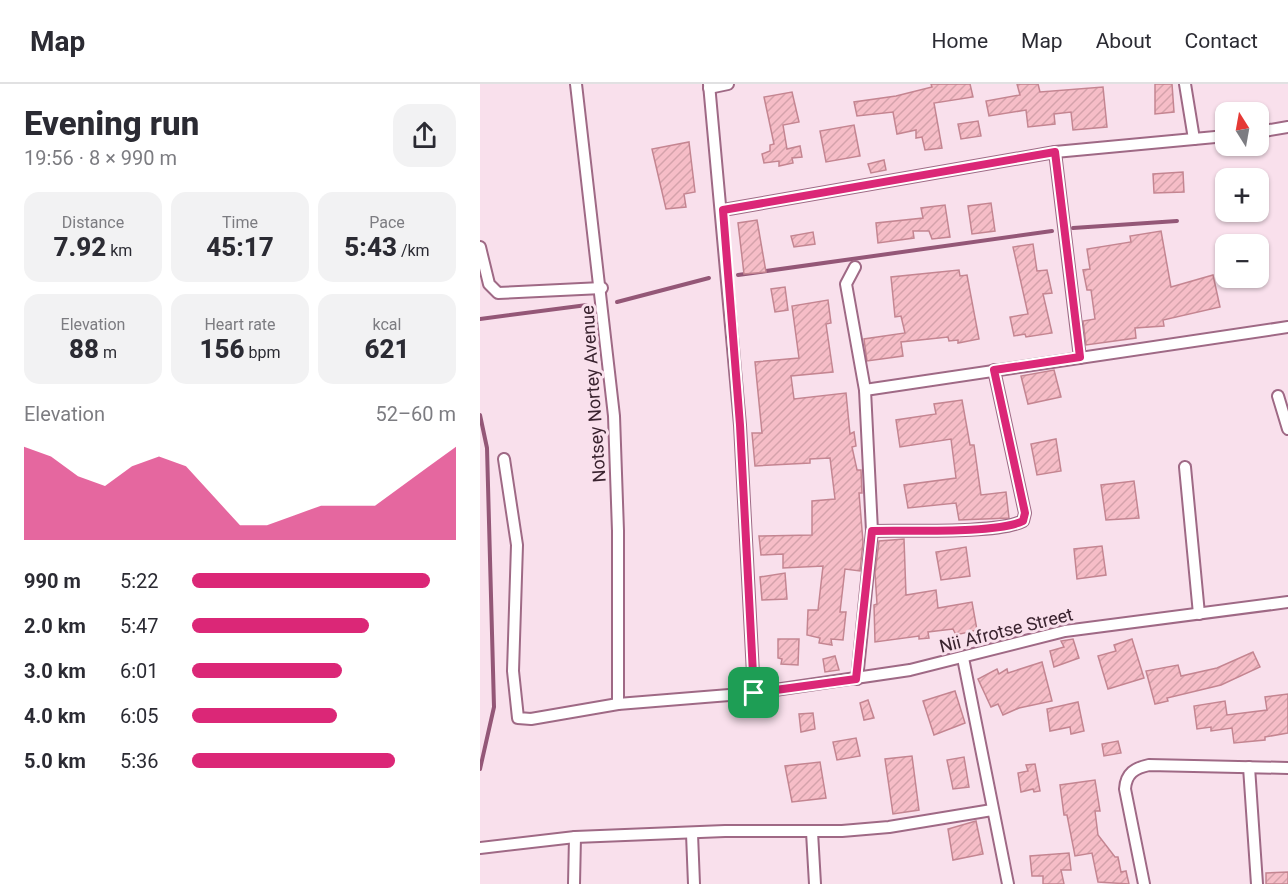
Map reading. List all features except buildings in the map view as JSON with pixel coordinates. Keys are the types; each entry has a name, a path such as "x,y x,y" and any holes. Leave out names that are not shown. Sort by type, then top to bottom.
{"street":[{"name":"Notsey Nortey Avenue","path":"576,84 602,288 614,416 618,531 618,704"},
{"path":"728,84 709,86 723,210 743,471 754,693"},
{"path":"1185,84 1194,139"},
{"path":"1269,130 1288,127"},
{"path":"723,210 1055,152 1215,137"},
{"path":"1055,152 1080,357"},
{"path":"480,247 489,284 498,293 602,288"},
{"path":"855,267 846,284 865,390 872,531 856,679"},
{"path":"865,390 1288,327"},
{"path":"872,531 977,528 1015,525 1023,521 1025,513 994,370"},
{"path":"1278,396 1288,429"},
{"name":"Nii Afrotse Street","path":"504,459 517,545 513,670 518,718 531,719 618,704 754,693 856,679 963,658 1065,631 1288,602"},
{"path":"1185,467 1199,614"},
{"path":"963,658 1008,884"},
{"path":"1144,884 1125,789 1129,774 1137,768 1149,765 1288,768"},
{"path":"1248,767 1257,884"},
{"path":"480,848 575,837 889,828 992,810"},
{"path":"812,832 815,884"},
{"path":"692,834 694,884"},
{"path":"574,884 575,837"}],"waterway":[{"path":"1073,228 1177,221"},
{"path":"738,275 1052,231"},
{"path":"617,302 709,278"},
{"path":"480,319 587,305"},
{"path":"480,415 487,448 494,707 480,769"}],"route":[{"path":"1055,152 1080,357 994,370 1025,513 1023,521 1015,525 977,528 872,531 866,604 856,679 754,693 749,562 723,210 1055,152"}]}
